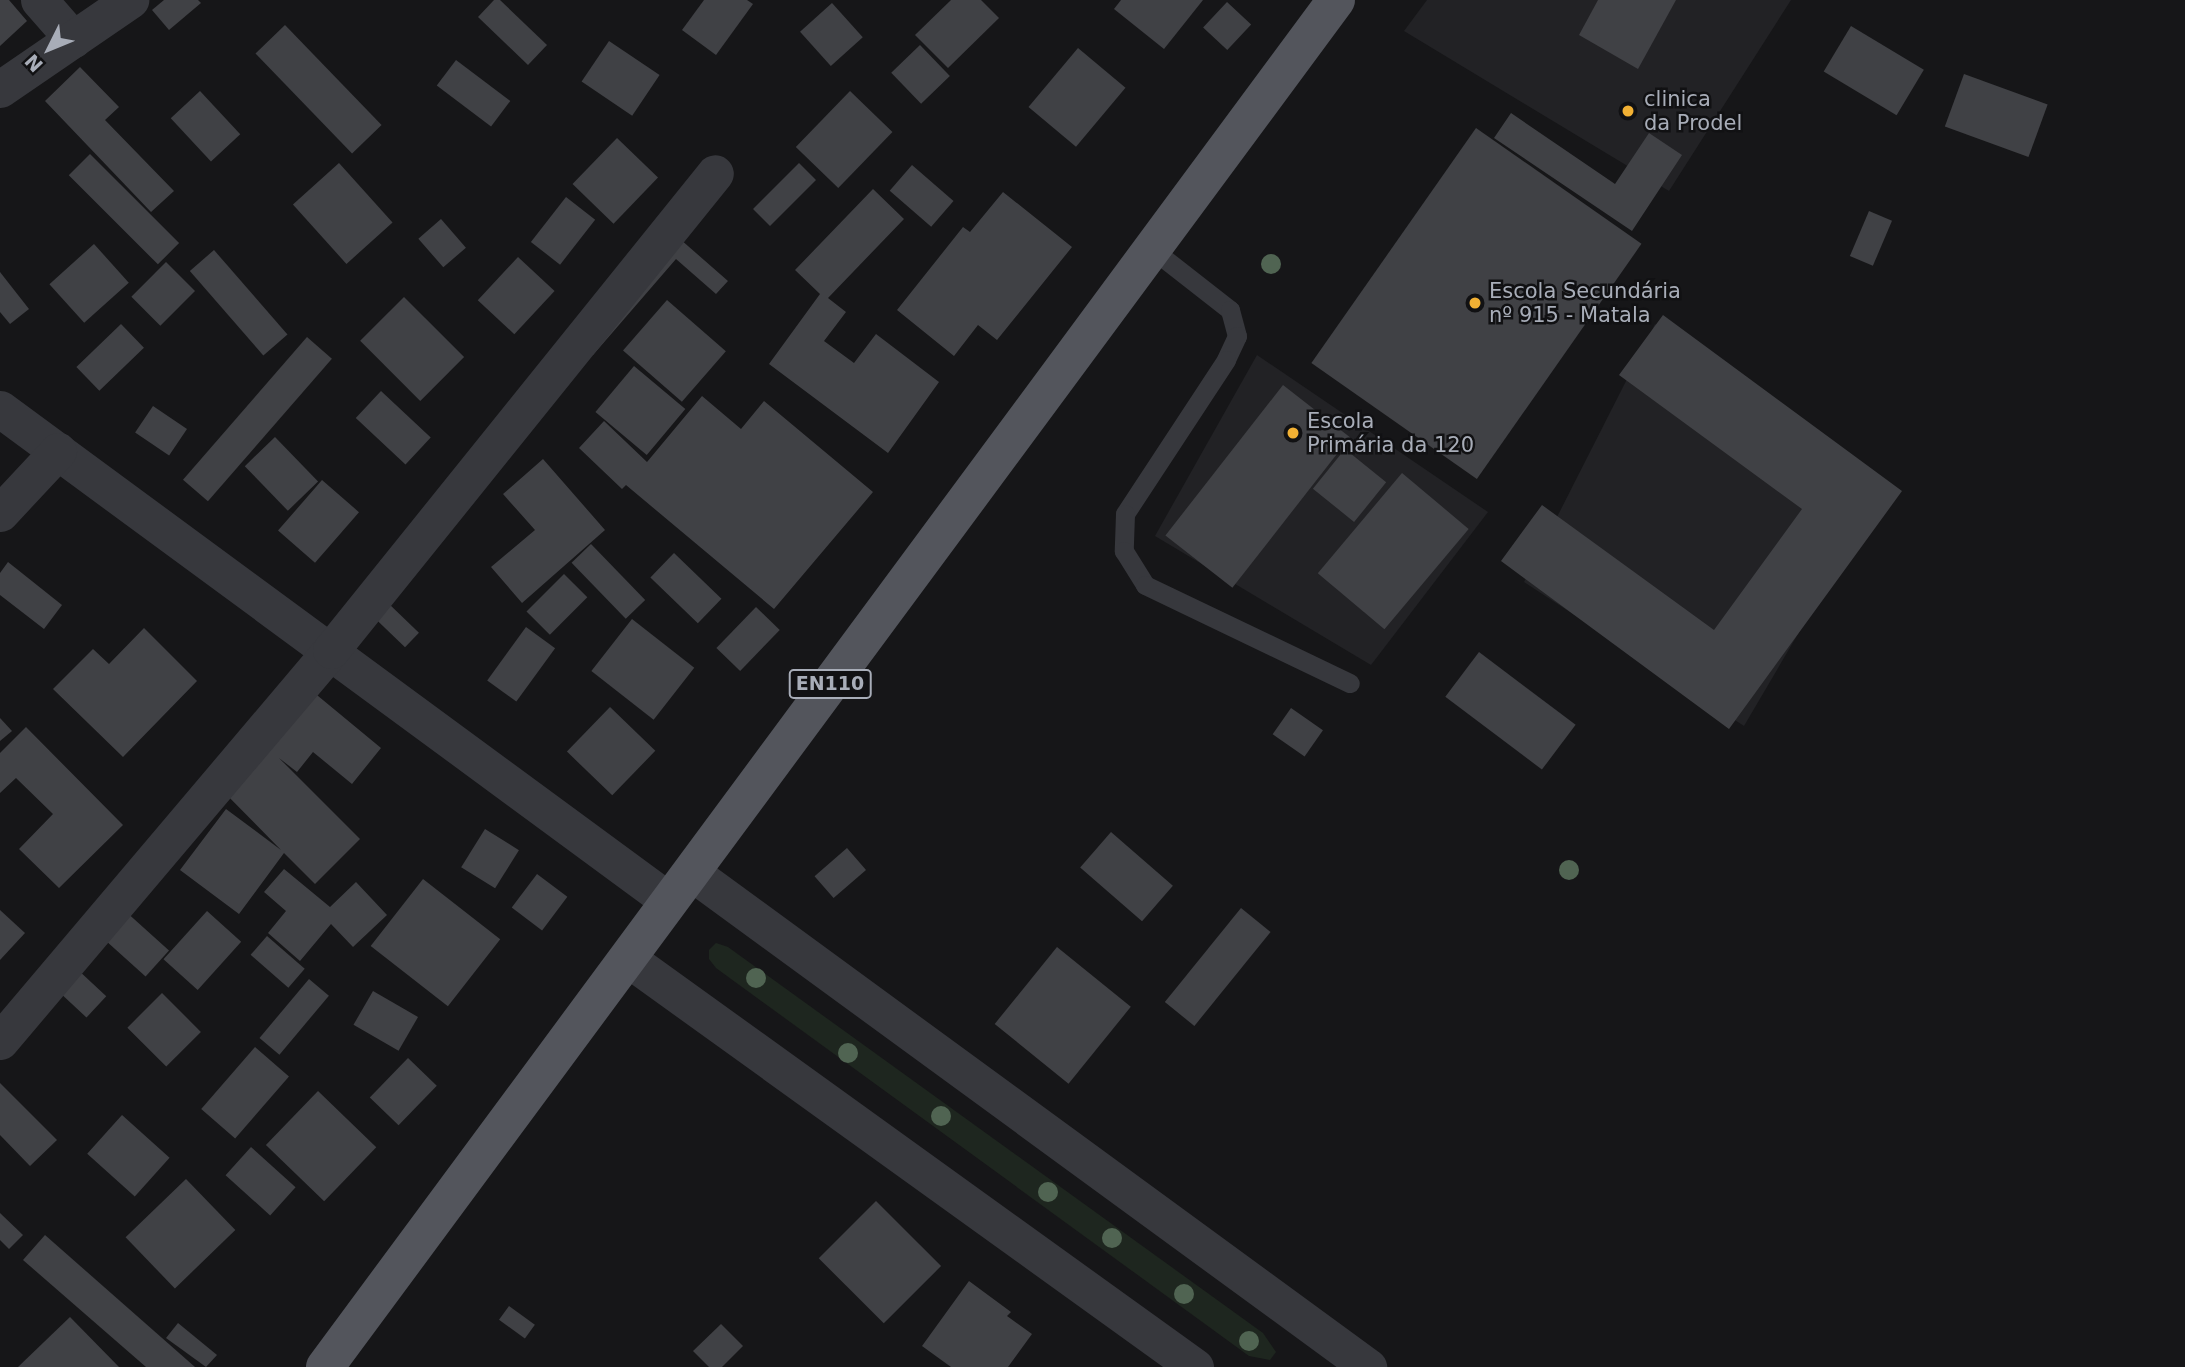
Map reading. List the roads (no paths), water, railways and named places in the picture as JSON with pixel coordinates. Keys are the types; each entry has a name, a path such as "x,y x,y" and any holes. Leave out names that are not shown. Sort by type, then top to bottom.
{"main road":[{"name":"EN110","path":"325,1367 1336,0"}],"street":[{"path":"38,0 73,39"},
{"path":"0,89 130,0"},
{"path":"0,1041 331,650 715,173"},
{"path":"0,409 331,650 680,886 1325,1354 1368,1367"},
{"path":"0,513 58,452"},
{"path":"627,958 1195,1367"}],"lane":[{"path":"1152,249 1230,310 1237,336 1226,360 1125,514 1124,551 1145,584 1350,683"}],"place":[{"name":"clinica da Prodel","path":"1628,111"},
{"name":"Escola Secundária nº 915 - Matala","path":"1475,303"},
{"name":"Escola Primária da 120","path":"1293,433"}]}
